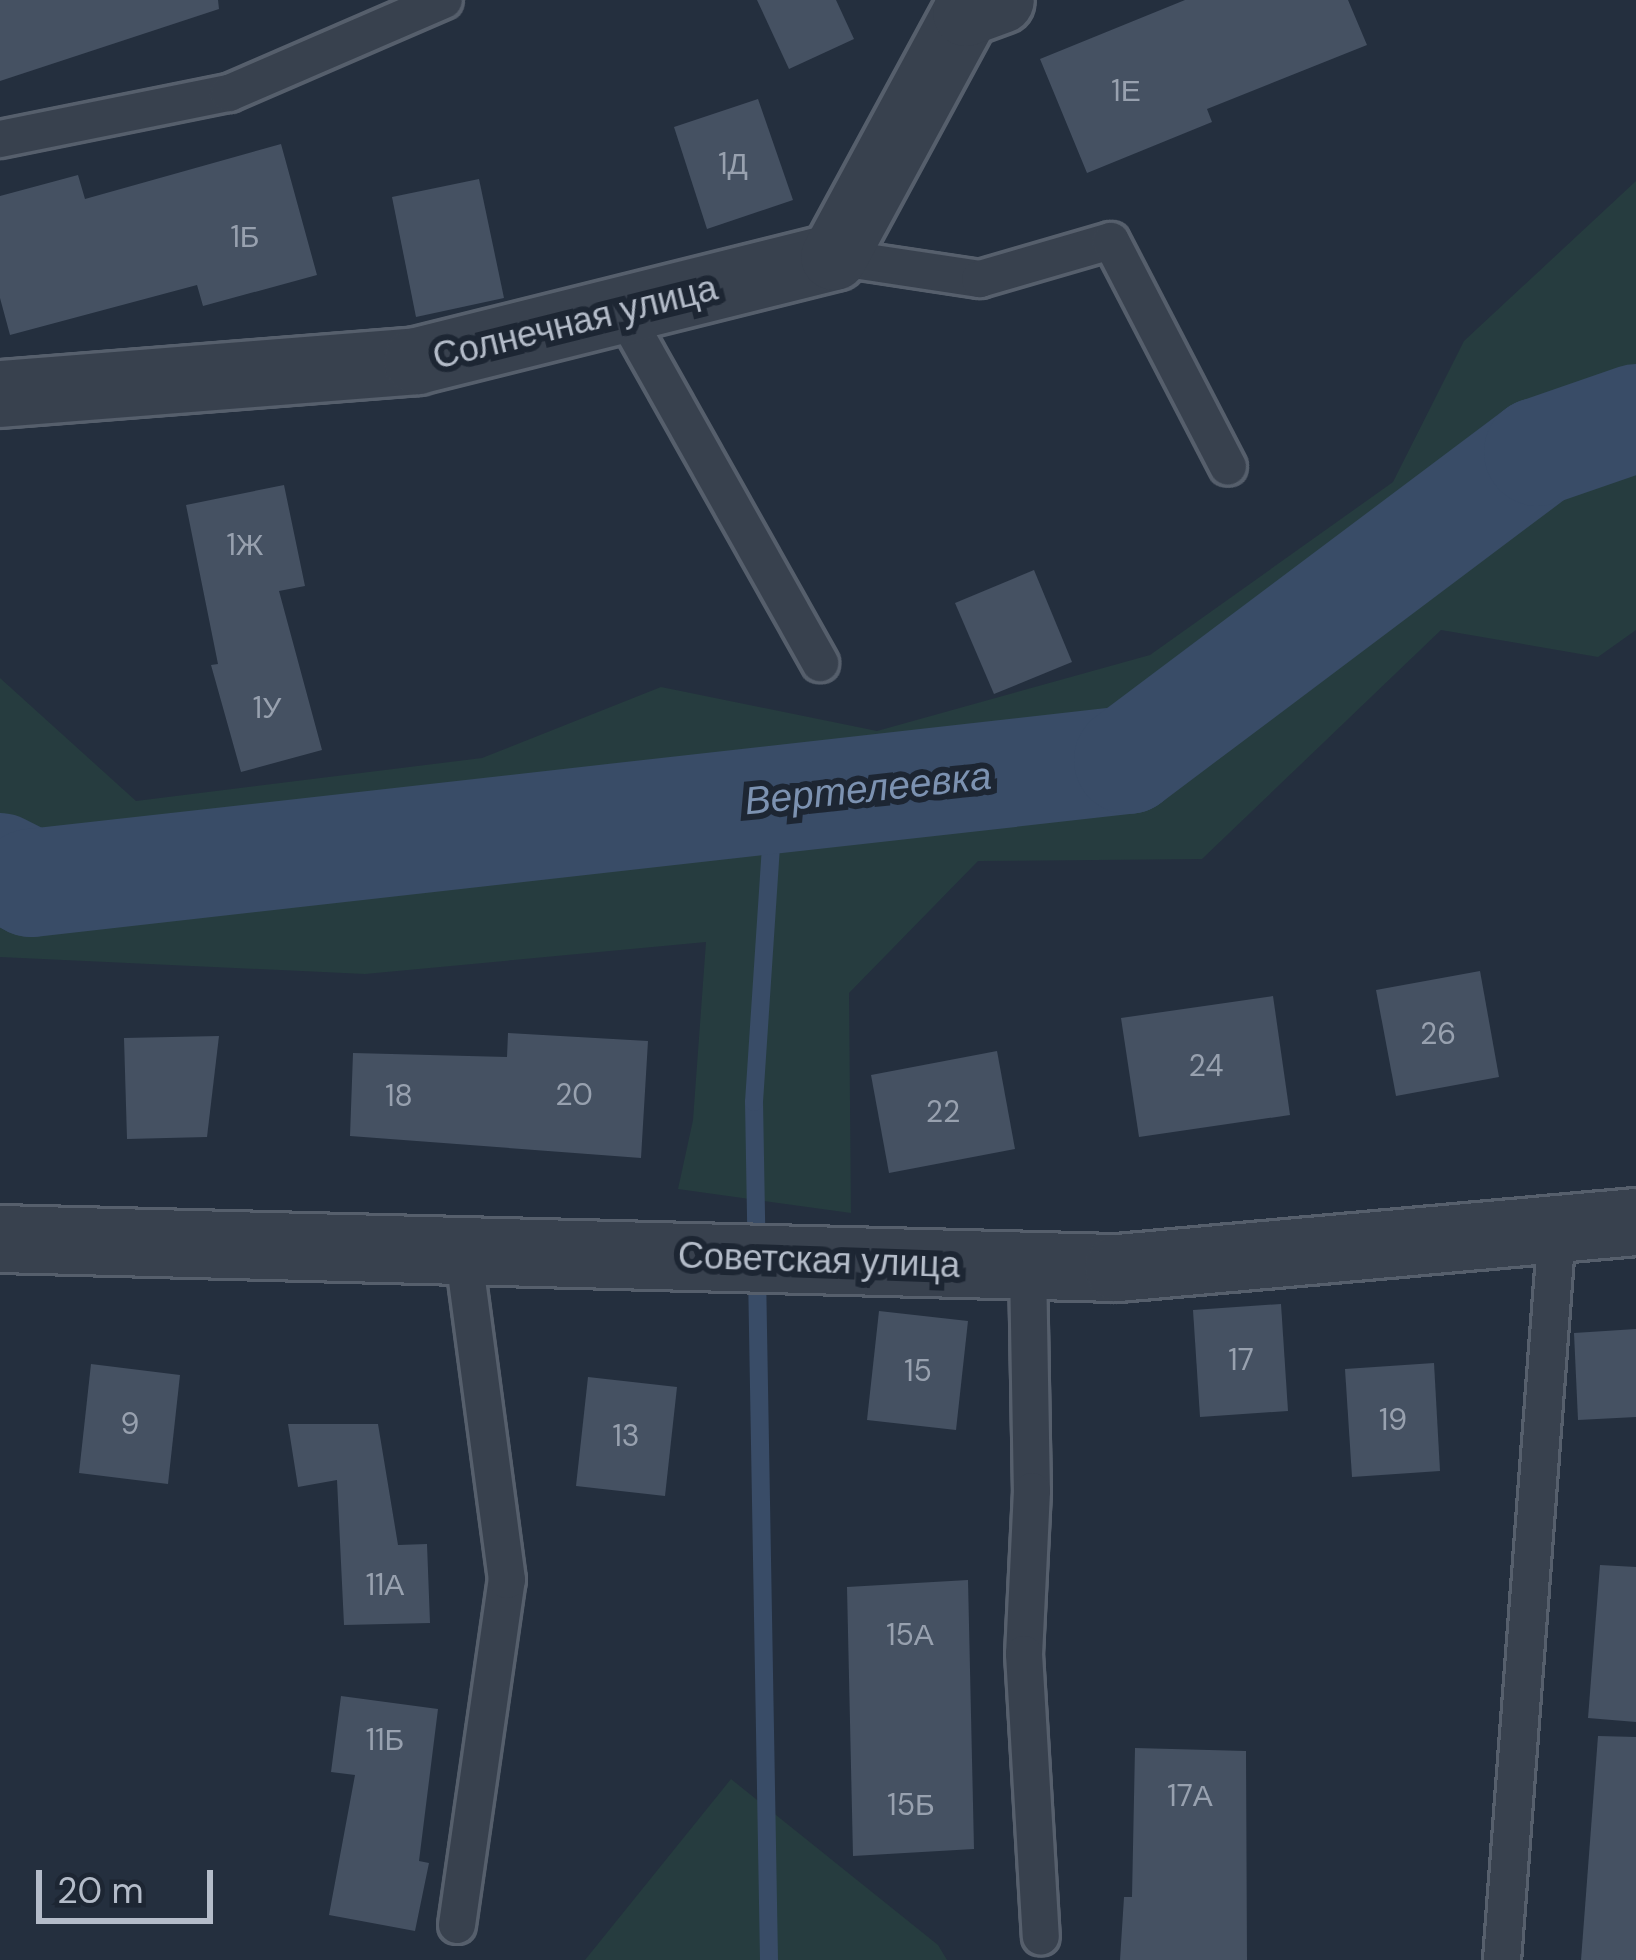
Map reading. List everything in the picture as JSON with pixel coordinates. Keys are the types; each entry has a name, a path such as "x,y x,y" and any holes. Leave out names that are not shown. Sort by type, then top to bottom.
{"street":[{"path":"834,257 966,14 1000,0"},
{"name":"Солнечная улица","path":"0,394 417,361 834,257"},
{"name":"Советская улица","path":"0,1239 1118,1268 1636,1222"}],"lane":[{"path":"0,139 229,93 444,0"},
{"path":"834,257 980,279 1111,242 1228,466"},
{"path":"622,310 820,663"},
{"path":"1502,1960 1557,1231"},
{"path":"457,1925 507,1580 464,1251"},
{"path":"1028,1266 1032,1491 1024,1654 1040,1936"}],"green space":[{"path":"1636,181 1636,630 1598,657 1441,630 1202,859 978,861 849,993 851,1213 678,1189 693,1120 706,942 365,974 0,957 0,678 136,801 482,758 661,687 877,731 1150,655 1393,482 1464,341"},
{"path":"731,1779 938,1945 947,1960 585,1960"}],"building":[{"path":"0,0 218,0 219,9 0,81"},
{"path":"757,0 836,0 854,39 789,69"},
{"path":"1185,0 1348,0 1367,45 1207,109 1212,122 1087,173 1040,59"},
{"path":"758,99 793,200 707,229 674,127"},
{"path":"281,144 317,275 203,306 197,285 10,335 0,298 0,196 78,175 85,199"},
{"path":"479,179 504,298 416,317 392,197"},
{"path":"284,485 305,586 279,591 322,750 241,772 211,665 218,664 186,505"},
{"path":"1034,570 1072,662 994,694 955,603"},
{"path":"1480,971 1499,1077 1396,1096 1376,990"},
{"path":"1273,996 1290,1115 1139,1137 1121,1018"},
{"path":"508,1033 648,1041 641,1158 350,1136 353,1053 507,1057"},
{"path":"219,1036 207,1137 127,1139 124,1038"},
{"path":"997,1051 1015,1149 889,1173 871,1075"},
{"path":"1281,1304 1288,1411 1200,1417 1193,1310"},
{"path":"879,1311 968,1321 956,1430 867,1420"},
{"path":"1636,1329 1636,1417 1578,1420 1574,1333"},
{"path":"1434,1363 1440,1471 1352,1477 1345,1369"},
{"path":"91,1364 180,1375 168,1484 79,1473"},
{"path":"588,1377 677,1387 665,1496 576,1486"},
{"path":"288,1424 378,1424 398,1545 427,1544 430,1623 344,1625 337,1480 298,1487"},
{"path":"1600,1565 1636,1567 1636,1722 1588,1718"},
{"path":"968,1580 974,1849 853,1856 847,1587"},
{"path":"341,1696 438,1709 419,1861 429,1863 415,1931 329,1915 355,1775 331,1772"},
{"path":"1598,1736 1636,1737 1636,1960 1581,1960"},
{"path":"1135,1748 1246,1751 1247,1960 1120,1960 1124,1897 1132,1897"}],"waterway":[{"name":"Вертелеевка","path":"0,867 31,883 1128,760 1538,452 1636,418"},
{"path":"769,1960 754,1102 774,800"}]}
